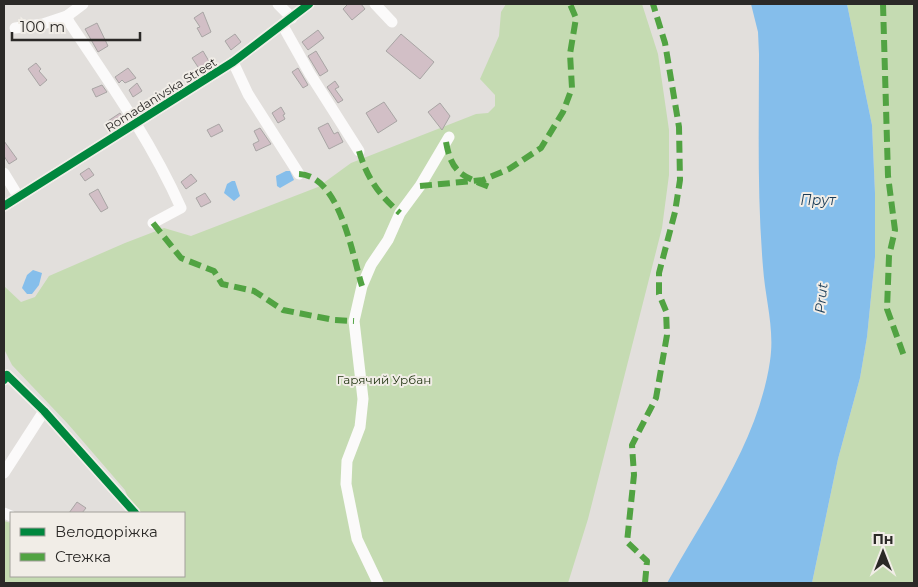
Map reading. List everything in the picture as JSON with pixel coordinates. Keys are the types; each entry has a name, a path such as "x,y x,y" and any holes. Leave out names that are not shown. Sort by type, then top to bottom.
{"street":[{"path":"15,28 43,24 67,16 83,4"},
{"path":"278,4 292,18"},
{"name":"Romadanivska Street","path":"4,206 233,62 283,26 309,4"},
{"path":"375,4 392,22"},
{"path":"67,16 69,22 137,123 162,166 181,208 153,224"},
{"path":"283,26 310,74 359,151"},
{"path":"233,62 248,94 299,174"},
{"path":"378,583 357,539 346,484 347,461 360,427 363,399 354,321 362,286 371,265 388,240 400,213 420,186 449,137"},
{"path":"4,173 18,196"},
{"path":"5,378 44,410 134,512"},
{"path":"4,474 44,410"}],"green space":[{"name":"Гарячий Урбан","path":"506,4 642,4 658,54 669,130 669,175 662,228 588,519 568,583 4,583 4,521 10,523 10,577 185,577 185,512 134,512 125,490 68,424 12,365 4,349 4,286 21,302 35,297 49,276 125,243 164,228 191,236 318,187 351,163 476,114 488,113 495,106 495,95 480,79 499,36 501,12"},
{"path":"847,4 914,4 914,583 812,583 838,459 860,378 867,337 875,257 872,125"}],"water":[{"name":"Прут","path":"751,4 847,4 872,125 875,257 867,337 860,378 838,459 812,583 667,583 729,476 742,448 764,391 770,361 771,325 764,279 760,214 758,32"},
{"path":"290,171 294,180 280,188 277,186 276,176"},
{"path":"235,181 240,196 234,201 224,193 227,184"},
{"path":"33,270 42,273 39,285 32,294 27,294 22,288 27,275"}],"building":[{"path":"348,4 361,4 365,9 352,20 343,9"},
{"path":"203,12 211,32 202,37 197,28 200,27 194,18"},
{"path":"97,23 108,46 98,52 85,29"},
{"path":"318,30 324,38 308,50 302,42"},
{"path":"235,34 241,42 231,50 225,41"},
{"path":"401,34 434,62 420,79 386,51"},
{"path":"203,51 210,63 200,70 192,58"},
{"path":"316,51 328,71 320,76 308,56"},
{"path":"36,63 41,69 39,71 47,80 40,86 28,69"},
{"path":"128,68 136,78 125,83 122,80 119,83 115,77"},
{"path":"298,68 308,85 303,88 292,72"},
{"path":"335,81 339,87 335,89 343,100 338,103 327,87"},
{"path":"137,83 142,91 133,97 129,90"},
{"path":"102,85 107,92 96,97 92,89"},
{"path":"384,102 397,121 378,133 366,113"},
{"path":"440,103 450,116 442,130 428,112"},
{"path":"281,107 285,114 283,115 285,119 278,123 272,113"},
{"path":"120,113 125,121 113,129 108,121"},
{"path":"328,123 334,134 338,132 343,142 329,149 318,128"},
{"path":"219,124 223,131 211,137 207,130"},
{"path":"260,128 271,144 256,151 253,144 259,141 254,131"},
{"path":"4,141 17,159 9,164 4,156"},
{"path":"89,168 94,175 85,181 80,174"},
{"path":"191,174 197,181 186,189 181,182"},
{"path":"98,189 108,208 101,212 89,194"},
{"path":"205,193 211,202 201,207 196,198"},
{"path":"77,502 86,508 83,512 70,512"}],"marked path":[{"path":"420,186 483,180 509,169 541,148 563,112 572,88 570,54 576,18 570,4"},
{"path":"645,583 647,561 627,542 634,475 632,445 656,398 667,335 666,311 659,294 659,273 675,212 680,180 679,127 665,43 653,4"},
{"path":"883,4 888,176 895,230 889,256 887,309 904,356"},
{"path":"446,142 452,161 460,173 492,188"},
{"path":"359,151 366,170 375,185 386,200 400,213"},
{"path":"299,174 313,178 325,188 334,202 342,219 362,286"},
{"path":"153,223 181,258 214,271 222,284 254,291 283,310 334,320 354,321"}],"cycle path":[{"path":"4,206 233,62 309,4"},
{"path":"4,380 7,375 44,411 134,512"}],"water label":[{"name":"Prut","path":"821,298"}]}
